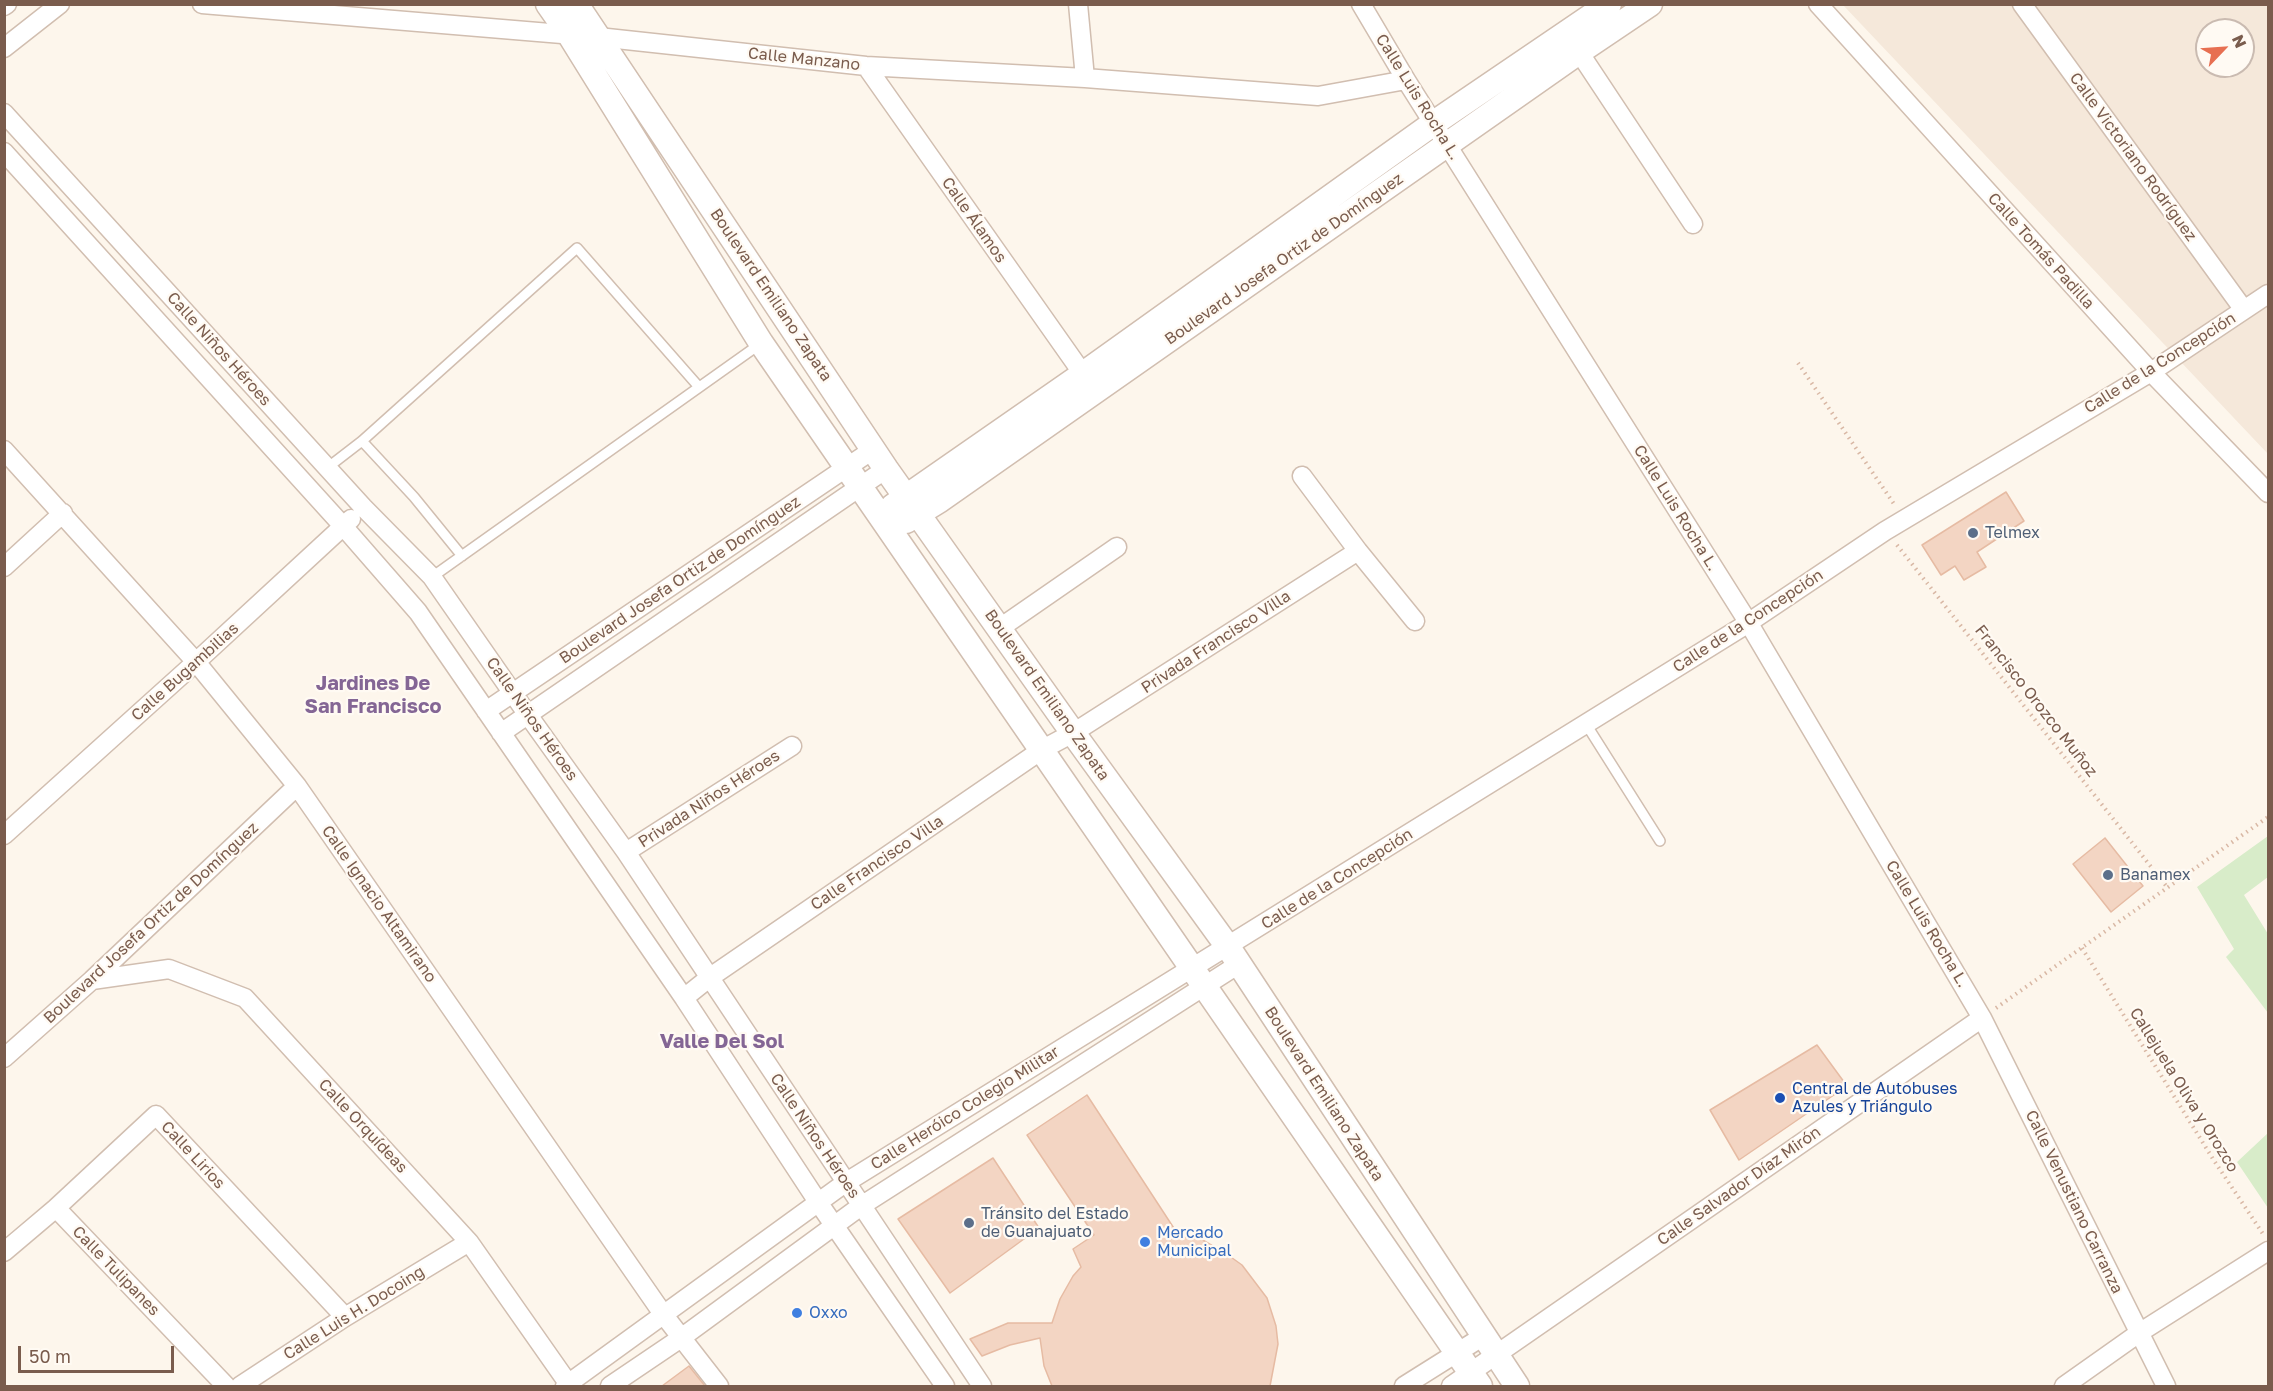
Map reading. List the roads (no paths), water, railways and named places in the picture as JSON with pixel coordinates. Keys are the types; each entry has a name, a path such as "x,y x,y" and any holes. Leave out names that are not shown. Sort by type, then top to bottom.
{"street":[{"path":"4,48 60,4"},
{"name":"Calle Manzano","path":"202,4 569,34 866,66 1085,78 1318,96 1406,80"},
{"name":"Boulevard Emiliano Zapata","path":"548,4 569,34 761,343 1476,1380"},
{"name":"Boulevard Emiliano Zapata","path":"576,4 880,459 1233,955 1516,1386"},
{"path":"1078,4 1085,78"},
{"name":"Calle Luis Rocha L.","path":"1361,4 1406,80 1748,622 1982,1018"},
{"name":"Boulevard Josefa Ortiz de Domínguez","path":"912,505 1083,374 1434,123 1609,4"},
{"name":"Boulevard Josefa Ortiz de Domínguez","path":"912,505 950,493 1650,4"},
{"name":"Calle Tomás Padilla","path":"1818,4 2151,372 2268,493"},
{"name":"Calle Victoriano Rodríguez","path":"2022,4 2244,310"},
{"path":"1579,52 1693,224"},
{"name":"Calle Álamos","path":"866,66 1083,374"},
{"name":"Calle Niños Héroes","path":"4,113 327,468 432,577 626,852 982,1386"},
{"name":"Calle Niños Héroes","path":"4,152 418,612 684,998 818,1202 945,1386"},
{"name":"Calle de la Concepción","path":"1233,955 1904,519 2151,372 2268,294"},
{"name":"Calle Ignacio Altamirano","path":"4,450 196,662 297,786 663,1314 719,1386"},
{"name":"Boulevard Josefa Ortiz de Domínguez","path":"486,711 880,459"},
{"path":"1302,476 1415,621"},
{"name":"Boulevard Josefa Ortiz de Domínguez","path":"501,733 853,477"},
{"path":"885,524 912,505"},
{"name":"Calle Bugambilias","path":"4,835 363,507"},
{"path":"4,567 63,513"},
{"path":"1000,628 1117,547"},
{"name":"Privada Francisco Villa","path":"1073,733 1358,550"},
{"name":"Calle Francisco Villa","path":"684,998 709,978 1043,749 1073,733"},
{"name":"Privada Niños Héroes","path":"626,852 792,746"},
{"name":"Boulevard Josefa Ortiz de Domínguez","path":"4,1058 92,980 297,786"},
{"name":"Calle Heróico Colegio Militar","path":"568,1386 663,1314 845,1183 1233,955"},
{"name":"Calle Orquídeas","path":"92,980 169,969 245,998 469,1242 568,1386"},
{"name":"Calle Heróico Colegio Militar","path":"610,1386 681,1338 861,1206 1198,977"},
{"name":"Calle Venustiano Carranza","path":"1982,1018 2166,1386"},
{"name":"Calle Salvador Díaz Mirón","path":"1489,1346 1982,1018"},
{"name":"Calle Lirios","path":"4,1252 56,1208 156,1115 345,1317"},
{"name":"Calle Tulipanes","path":"56,1208 226,1386"},
{"name":"Calle Luis H. Docoing","path":"240,1386 345,1317 469,1242"},
{"path":"2064,1386 2139,1333 2268,1251"},
{"path":"1404,1386 1457,1352 1489,1346"},
{"path":"1451,1386 1476,1380 1489,1346"}],"lane":[{"path":"327,468 362,441 577,248 699,387"},
{"path":"432,577 761,343"},
{"path":"362,441 414,497 462,556"},
{"path":"1586,724 1660,842"}],"place":[{"name":"Telmex","path":"1973,533"},
{"name":"Banamex","path":"2108,875"},
{"name":"Central de Autobuses Azules y Triángulo","path":"1780,1098"},
{"name":"Tránsito del Estado de Guanajuato","path":"969,1223"},
{"name":"Mercado Municipal","path":"1145,1242"},
{"name":"Oxxo","path":"797,1313"}],"district":[{"name":"Jardines De San Francisco","path":"373,696"},
{"name":"Valle Del Sol","path":"722,1042"}]}
